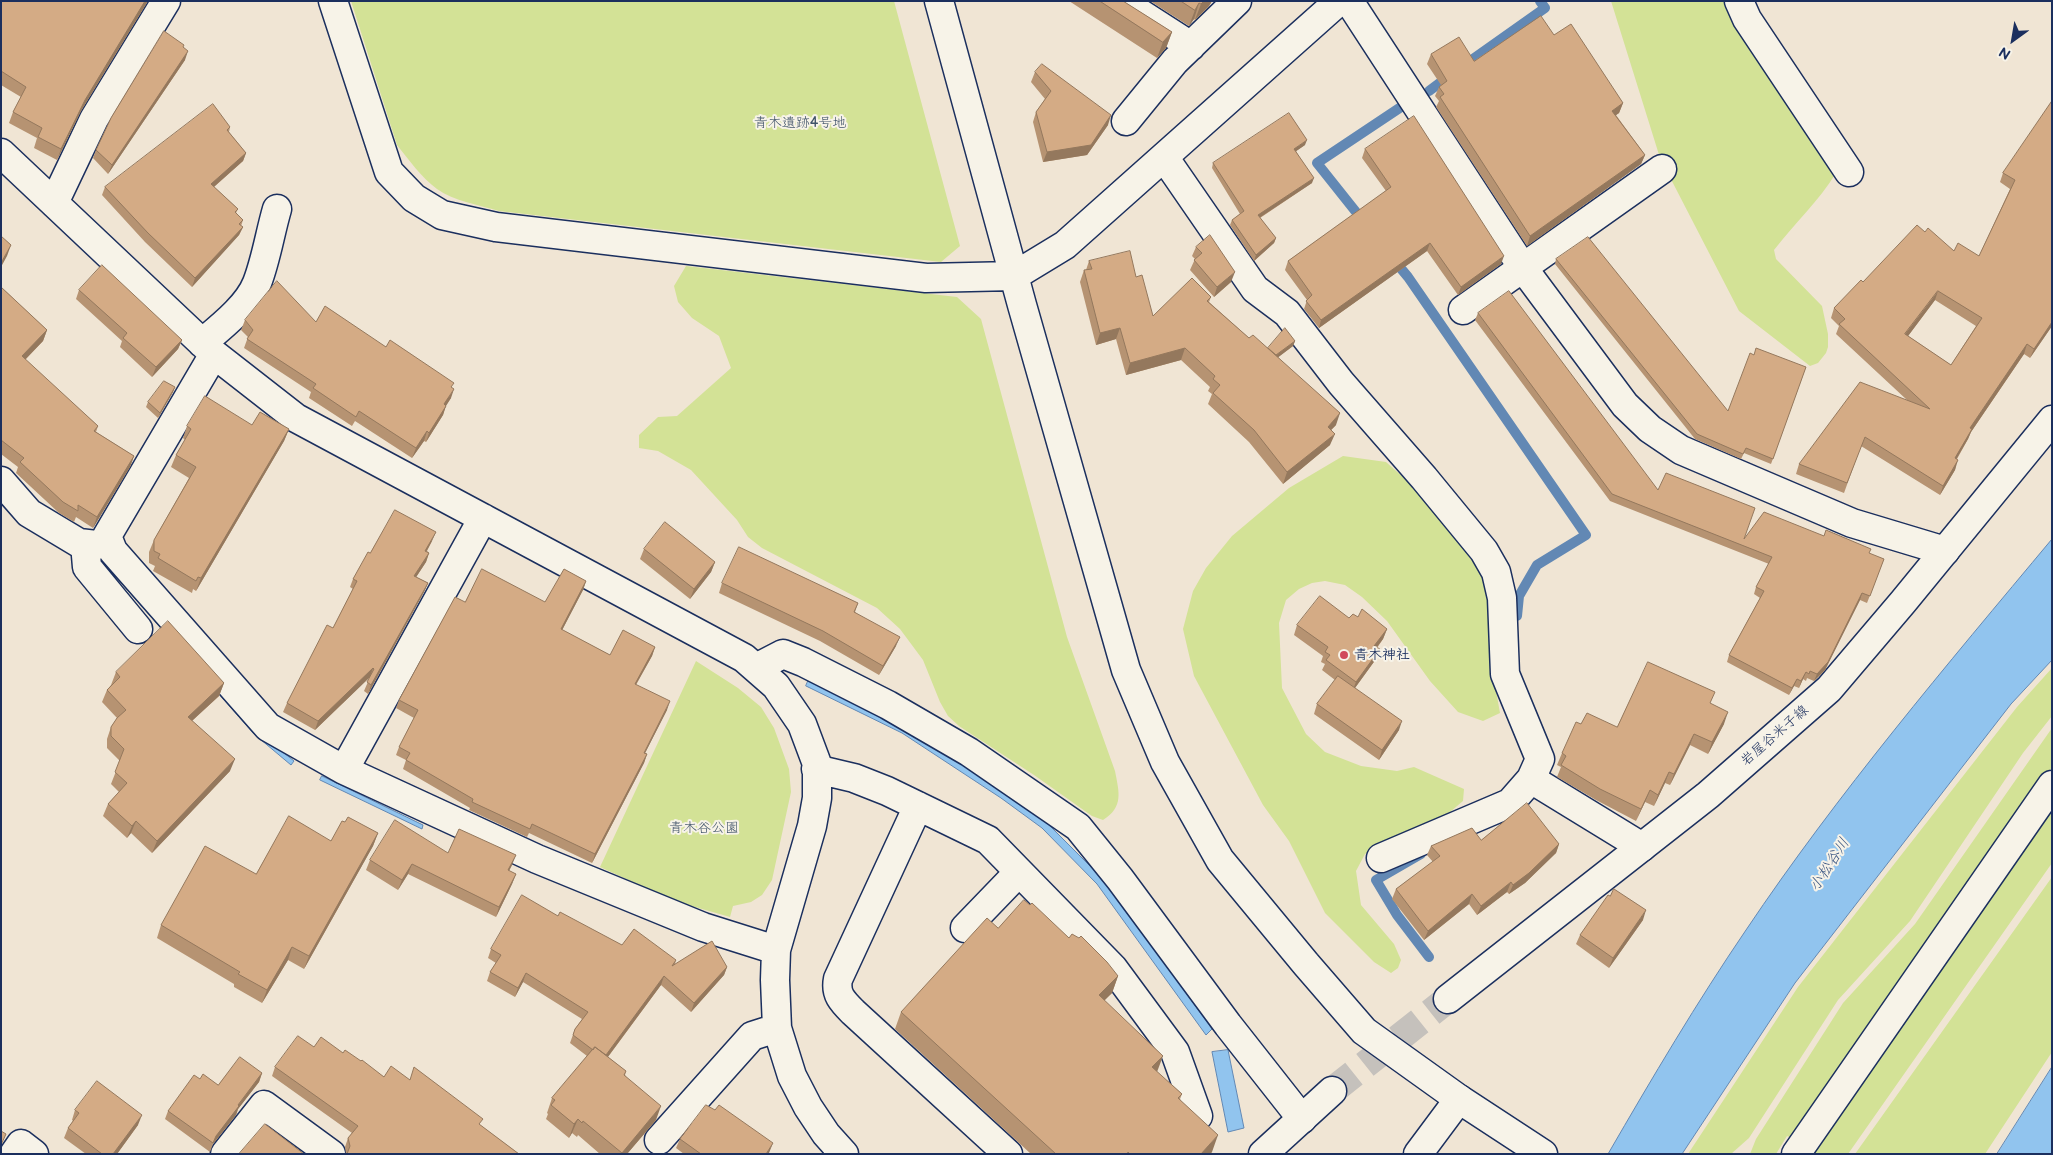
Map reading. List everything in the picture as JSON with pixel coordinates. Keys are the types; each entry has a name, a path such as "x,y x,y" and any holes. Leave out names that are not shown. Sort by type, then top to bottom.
{"street":[{"path":"54,202 94,119 166,1"},
{"path":"333,1 390,172 414,198 442,215 496,227 926,278 1014,276 1065,245 1339,1"},
{"path":"940,1 1014,276 1126,670 1165,762 1220,860 1364,1031 1459,1099 1542,1153"},
{"path":"1120,1 1191,46"},
{"path":"1126,121 1175,61 1237,1"},
{"path":"1349,1 1523,268 1626,405 1650,429 1681,450 1852,524 1945,551"},
{"path":"1739,1 1747,20 1849,172"},
{"path":"1,153 208,348 296,418 744,658 776,686 802,724 817,764 816,798 812,826 776,950 777,1028 792,1076 808,1107 826,1134 844,1154"},
{"path":"1164,157 1255,289 1287,313 1341,383 1424,478 1488,558 1496,572 1502,598 1505,674 1540,759 1531,779 1510,803 1381,858"},
{"path":"1462,310 1662,169"},
{"path":"138,629 87,567 97,543 107,536 208,348 256,285 277,208"},
{"name":"岩屋谷米子線","path":"1448,999 1708,795 1829,689 2052,420"},
{"path":"1,481 29,513 79,543 97,543 113,551 268,727 344,770 537,859 703,927 776,950"},
{"path":"344,770 483,518"},
{"path":"756,668 783,654 803,662 888,705 969,752 1078,827 1120,879 1228,1025 1302,1118"},
{"path":"816,769 854,778 988,840 1113,968 1175,1052 1198,1116"},
{"path":"1531,779 1642,847"},
{"path":"1796,1154 2052,785"},
{"path":"918,806 838,979 836,988 840,999 853,1012 1008,1154"},
{"path":"965,928 1019,872"},
{"path":"659,1140 752,1036 777,1028"},
{"path":"1263,1154 1332,1091"},
{"path":"1418,1154 1459,1099"},
{"path":"226,1154 264,1105 331,1154"},
{"path":"14,1154 21,1144 34,1154"}],"green space":[{"name":"青木遺跡4号地","path":"351,1 894,1 960,246 941,262 499,211 451,197 437,189 426,179 397,145"},
{"path":"1611,1 1727,1 1732,21 1836,173 1822,193 1774,250 1776,259 1822,306 1828,334 1828,347 1818,363 1810,366 1739,311 1660,158"},
{"path":"686,266 957,297 981,319 1067,637 1115,771 1118,799 1110,815 1103,820 1092,816 959,726 948,716 940,702 923,660 900,629 877,608 762,548 748,537 737,520 691,470 658,451 639,448 639,435 658,417 677,416 731,368 719,336 692,318 678,302 674,286"},
{"path":"1343,456 1386,462 1430,501 1482,575 1489,605 1495,685 1500,713 1483,721 1458,712 1430,681 1387,621 1362,597 1345,585 1325,581 1312,583 1299,589 1286,600 1279,623 1282,688 1306,734 1325,752 1361,766 1397,771 1414,767 1464,789 1463,801 1443,818 1365,854 1356,871 1361,905 1394,944 1401,960 1398,968 1391,973 1374,962 1325,913 1289,841 1263,805 1194,676 1183,629 1193,591 1206,568 1232,536 1289,488"},
{"name":"青木谷公園","path":"696,661 738,688 761,707 774,728 789,769 791,792 772,880 762,895 751,902 733,906 730,917 674,901 600,867"},
{"path":"2052,668 2052,716 2023,753 1910,921 1838,1000 1749,1138 1731,1154 1688,1154 1798,987 2017,707"},
{"path":"2052,728 2052,767 1794,1139 1787,1136 1776,1154 1750,1154 1756,1139 1843,1003 1915,924"},
{"path":"2052,799 2052,863 1848,1154 1815,1154 1808,1148"},
{"path":"2052,877 2052,1052 1985,1154 1855,1154"}],"water":[{"name":"小松谷川","path":"2052,539 2052,660 2011,704 1795,983 1682,1154 1608,1154 1692,1012 1781,879 1894,731"},
{"path":"113,566 274,745 294,761 291,765 254,734 109,569"},
{"path":"809,679 905,728 999,787 1045,821 1102,878 1212,1029 1206,1035 1097,884 1042,828 1001,798 902,733 806,686"},
{"path":"322,776 423,825 422,829 320,780"},
{"path":"1228,1050 1244,1128 1228,1132 1212,1052"},
{"path":"2052,1067 2052,1154 1997,1154"}],"building":[{"path":"1,1 145,1 85,100 61,149 38,137 42,128 13,112 26,87 1,71"},
{"path":"1100,1 1123,1 1172,32 1163,42"},
{"path":"1181,1 1204,1 1201,4 1199,3 1195,10"},
{"path":"1541,16 1554,35 1571,24 1623,103 1612,111 1645,155 1530,236 1440,97 1444,94 1439,87 1447,81 1431,54 1459,37 1474,61"},
{"path":"164,31 184,45 183,47 188,51 112,165 96,150 111,118"},
{"path":"1042,64 1111,115 1091,145 1047,152 1036,112 1051,91 1035,72"},
{"path":"2052,101 2052,322 2034,349 2027,344 1970,428 1972,429 1955,458 1958,460 1943,486 1865,437 1847,483 1799,464 1860,382 1930,409 1839,324 1845,319 1834,308 1861,280 1863,282 1917,225 1925,232 1928,228 1954,251 1958,243 1979,256 2015,180 2003,173","holes":["1938,291 1982,318 1951,365 1905,334"]},
{"path":"213,104 230,127 227,130 246,153 211,184 238,209 235,212 243,220 239,224 243,227 195,278 148,233 105,187"},
{"path":"1289,113 1307,140 1294,149 1314,178 1258,215 1276,238 1256,255 1232,220 1244,211 1213,163"},
{"path":"1414,116 1504,256 1461,287 1430,243 1321,320 1306,301 1312,295 1288,261 1391,187 1365,149"},
{"path":"1210,235 1235,272 1217,287 1194,260 1202,253 1196,247"},
{"path":"1,236 11,245 1,263"},
{"path":"1588,237 1728,411 1750,353 1754,355 1756,348 1806,367 1773,459 1746,448 1743,454 1697,434 1556,259"},
{"path":"1130,251 1136,277 1142,275 1153,316 1192,278 1211,297 1207,301 1249,338 1253,335 1340,413 1328,427 1335,434 1287,472 1254,430 1213,393 1220,385 1213,379 1215,376 1185,348 1130,363 1120,328 1100,333 1084,270 1092,269 1089,261"},
{"path":"102,265 182,340 156,367 123,338 127,333 79,290"},
{"path":"277,281 316,322 325,306 386,347 390,340 454,383 451,387 454,389 444,404 446,406 429,433 427,431 416,448 359,411 356,417 313,388 316,384 247,339 253,330 245,320"},
{"path":"1,287 47,330 22,356 98,426 94,431 134,456 97,517 78,505 78,511 63,502 20,462 24,458 1,440"},
{"path":"1509,291 1658,490 1666,473 1755,508 1744,539 1764,512 1824,536 1826,530 1871,549 1869,553 1884,559 1870,596 1862,593 1828,662 1817,674 1810,671 1809,674 1806,672 1801,681 1797,679 1792,688 1729,655 1764,591 1756,587 1772,557 1612,494 1478,313"},
{"path":"1285,328 1295,341 1276,355 1268,348"},
{"path":"164,381 175,387 160,413 148,402"},
{"path":"205,396 252,425 260,412 289,429 201,578 198,577 196,581 158,558 160,554 154,551 154,540 196,467 176,455 191,429 187,426"},
{"path":"395,510 436,532 425,551 429,553 414,576 428,583 371,685 367,682 373,668 318,721 287,703 327,625 333,628 357,581 353,579"},
{"path":"665,522 715,562 694,589 644,549"},
{"path":"739,547 858,603 854,612 900,637 883,666 823,631 722,583"},
{"path":"482,569 545,602 564,569 586,581 561,629 610,655 623,630 655,647 635,684 670,701 644,753 647,754 595,854 532,824 530,829 472,802 473,799 406,760 410,753 399,747 418,710 399,700 455,597 465,602"},
{"path":"1320,596 1349,618 1353,614 1358,617 1362,609 1387,629 1374,646 1380,649 1356,682 1326,660 1330,655 1325,652 1328,647 1297,625"},
{"path":"168,621 224,683 188,717 235,759 157,841 136,821 132,826 108,804 127,783 115,772 124,749 111,736 111,727 126,710 107,690 120,677 116,672"},
{"path":"1648,662 1715,692 1710,703 1728,712 1712,742 1694,734 1674,774 1669,772 1658,795 1650,790 1641,809 1600,789 1561,765 1566,756 1562,753 1576,722 1581,724 1587,713 1617,727"},
{"path":"1338,676 1402,721 1382,750 1317,704"},
{"path":"1527,803 1559,844 1529,873 1513,885 1511,882 1481,906 1472,894 1428,931 1396,889 1440,856 1431,846 1472,828 1481,840"},
{"path":"289,816 331,841 342,821 345,822 348,817 378,833 309,956 292,947 267,990 238,974 240,972 161,925 205,846 256,874"},
{"path":"395,820 448,853 459,829 516,855 508,870 516,874 499,907 412,864 402,880 370,860"},
{"path":"1614,889 1646,910 1613,958 1580,935"},
{"path":"522,895 558,916 560,912 622,945 634,929 676,960 672,966 712,941 727,967 694,1003 664,976 606,1055 595,1047 593,1050 573,1035 575,1029 588,1012 526,973 518,988 490,972 501,955 491,949"},
{"path":"1024,900 1030,905 1032,903 1069,938 1072,934 1079,938 1081,936 1118,976 1099,995 1163,1056 1152,1067 1182,1094 1178,1098 1218,1135 1201,1154 1130,1154 1128,1152 1127,1154 1056,1154 901,1012 987,918 998,928"},
{"path":"298,1036 314,1047 321,1037 343,1053 345,1050 362,1060 384,1077 391,1066 410,1080 414,1067 483,1119 479,1124 519,1154 347,1154 350,1146 348,1138 358,1126 275,1067"},
{"path":"595,1047 626,1071 624,1075 661,1106 622,1153 583,1121 582,1123 578,1119 574,1124 551,1105 555,1100 552,1098"},
{"path":"240,1057 262,1073 216,1136 213,1143 168,1111 194,1075 200,1079 203,1074 218,1085"},
{"path":"97,1081 142,1115 113,1154 102,1154 68,1128 79,1113 75,1110"},
{"path":"706,1105 715,1110 719,1105 773,1143 766,1154 701,1154 680,1139"},
{"path":"265,1124 304,1154 239,1154"},
{"path":"1,1131 6,1134 1,1145"}],"waterway":[{"path":"1463,66 1545,8 1540,1"},
{"path":"1429,91 1449,76"},
{"path":"1364,222 1317,163 1401,107"},
{"path":"1393,259 1408,277 1586,535 1537,565 1519,596 1517,616"},
{"path":"1421,854 1376,880 1397,915 1429,957"}],"tunnel":[{"path":"1332,1091 1448,999"}],"place":[{"name":"青木神社","path":"1344,655"}]}
